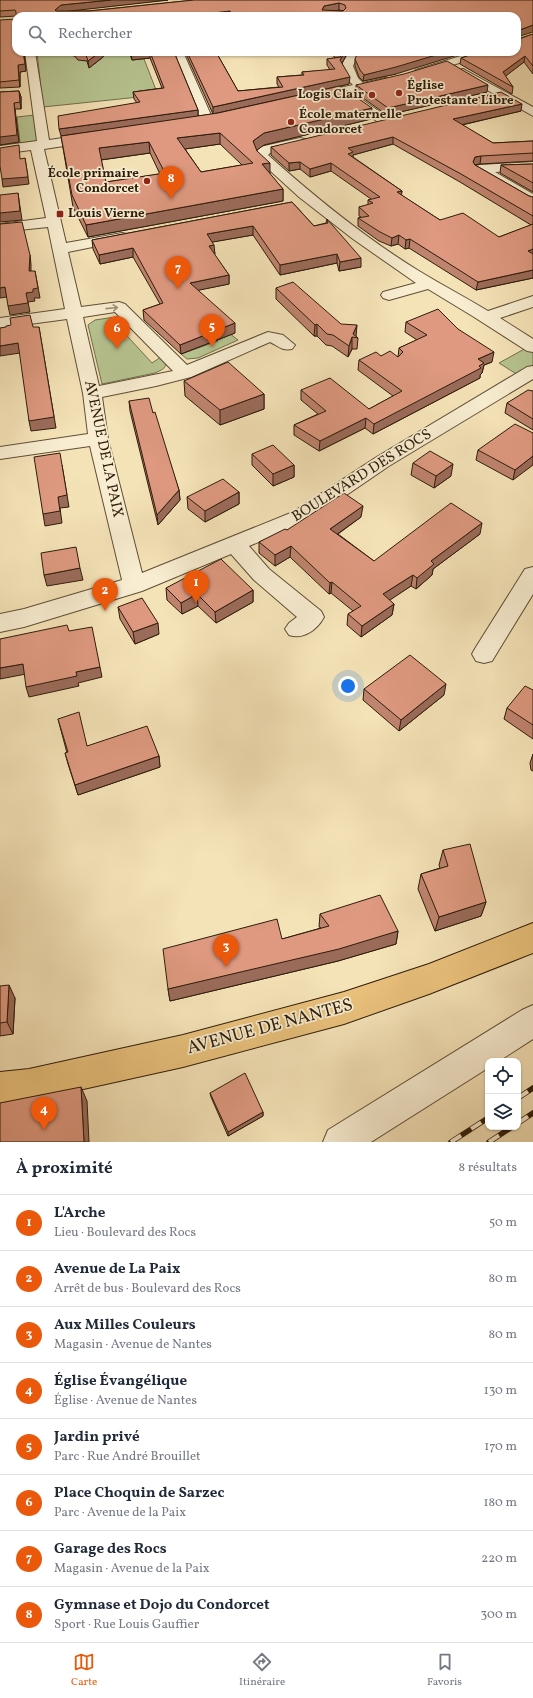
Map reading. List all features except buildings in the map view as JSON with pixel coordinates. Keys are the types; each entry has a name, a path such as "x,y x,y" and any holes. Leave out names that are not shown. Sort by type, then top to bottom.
{"main road":[{"name":"AVENUE DE NANTES","path":"0,1089 29,1085 183,1051 344,1008 429,979 533,938"}],"street":[{"name":"AVENUE DE LA PAIX","path":"31,56 41,145 53,222 92,393 98,439 134,585"},
{"path":"180,56 205,116 209,120"},
{"path":"353,56 348,61 347,66 358,85 361,87"},
{"path":"306,99 403,77 472,56"},
{"path":"448,64 533,112"},
{"path":"342,91 386,122"},
{"path":"21,93 36,92"},
{"path":"488,98 502,94"},
{"path":"192,123 223,118"},
{"path":"370,125 400,118"},
{"path":"0,150 100,136"},
{"path":"308,140 270,149 262,152 261,154 263,159 306,203 430,284 486,316 533,347"},
{"path":"533,166 480,169 533,200"},
{"path":"0,228 53,222"},
{"path":"60,249 134,235"},
{"path":"389,296 430,284"},
{"path":"486,316 498,314 533,301"},
{"path":"0,323 118,307 185,372"},
{"path":"92,393 156,381 185,372 268,337 277,339 286,345"},
{"name":"BOULEVARD DES ROCS","path":"0,623 24,618 134,585 300,517 382,462 521,387 533,371"},
{"path":"0,453 98,439"},
{"path":"236,544 254,567 313,617 297,628"},
{"path":"484,654 533,575"},
{"path":"340,1142 533,1021"}],"green space":[{"path":"37,56 73,56 87,61 88,64 96,63 95,61 100,56 138,56 144,59 158,95 43,107"},
{"path":"35,115 40,141 20,143 17,117"},
{"path":"122,316 124,317 116,324 152,363 161,357 166,364 163,369 155,373 102,384 88,325 95,320"},
{"path":"220,326 238,340 198,358 187,359 181,354 218,341 207,331"},
{"path":"528,347 533,350 533,366 518,375 499,363"}],"railway":[{"path":"521,1096 533,1088"},
{"path":"521,1121 533,1113"},
{"path":"451,1142 485,1120"},
{"path":"489,1142 507,1130"}],"place":[{"name":"Église Protestante Libre","path":"399,93"},
{"name":"Logis Clair","path":"372,95"},
{"name":"École maternelle Condorcet","path":"291,122"},
{"name":"École primaire Condorcet","path":"147,181"},
{"name":"Gymnase et Dojo du Condorcet","path":"171,199"},
{"name":"Louis Vierne","path":"60,214"},
{"name":"Garage des Rocs","path":"178,289"},
{"name":"Jardin privé","path":"212,347"},
{"name":"Place Choquin de Sarzec","path":"117,349"},
{"name":"L'Arche","path":"196,603"},
{"name":"Avenue de La Paix","path":"105,611"},
{"name":"Aux Milles Couleurs","path":"226,967"},
{"name":"Église Évangélique","path":"44,1130"}]}
